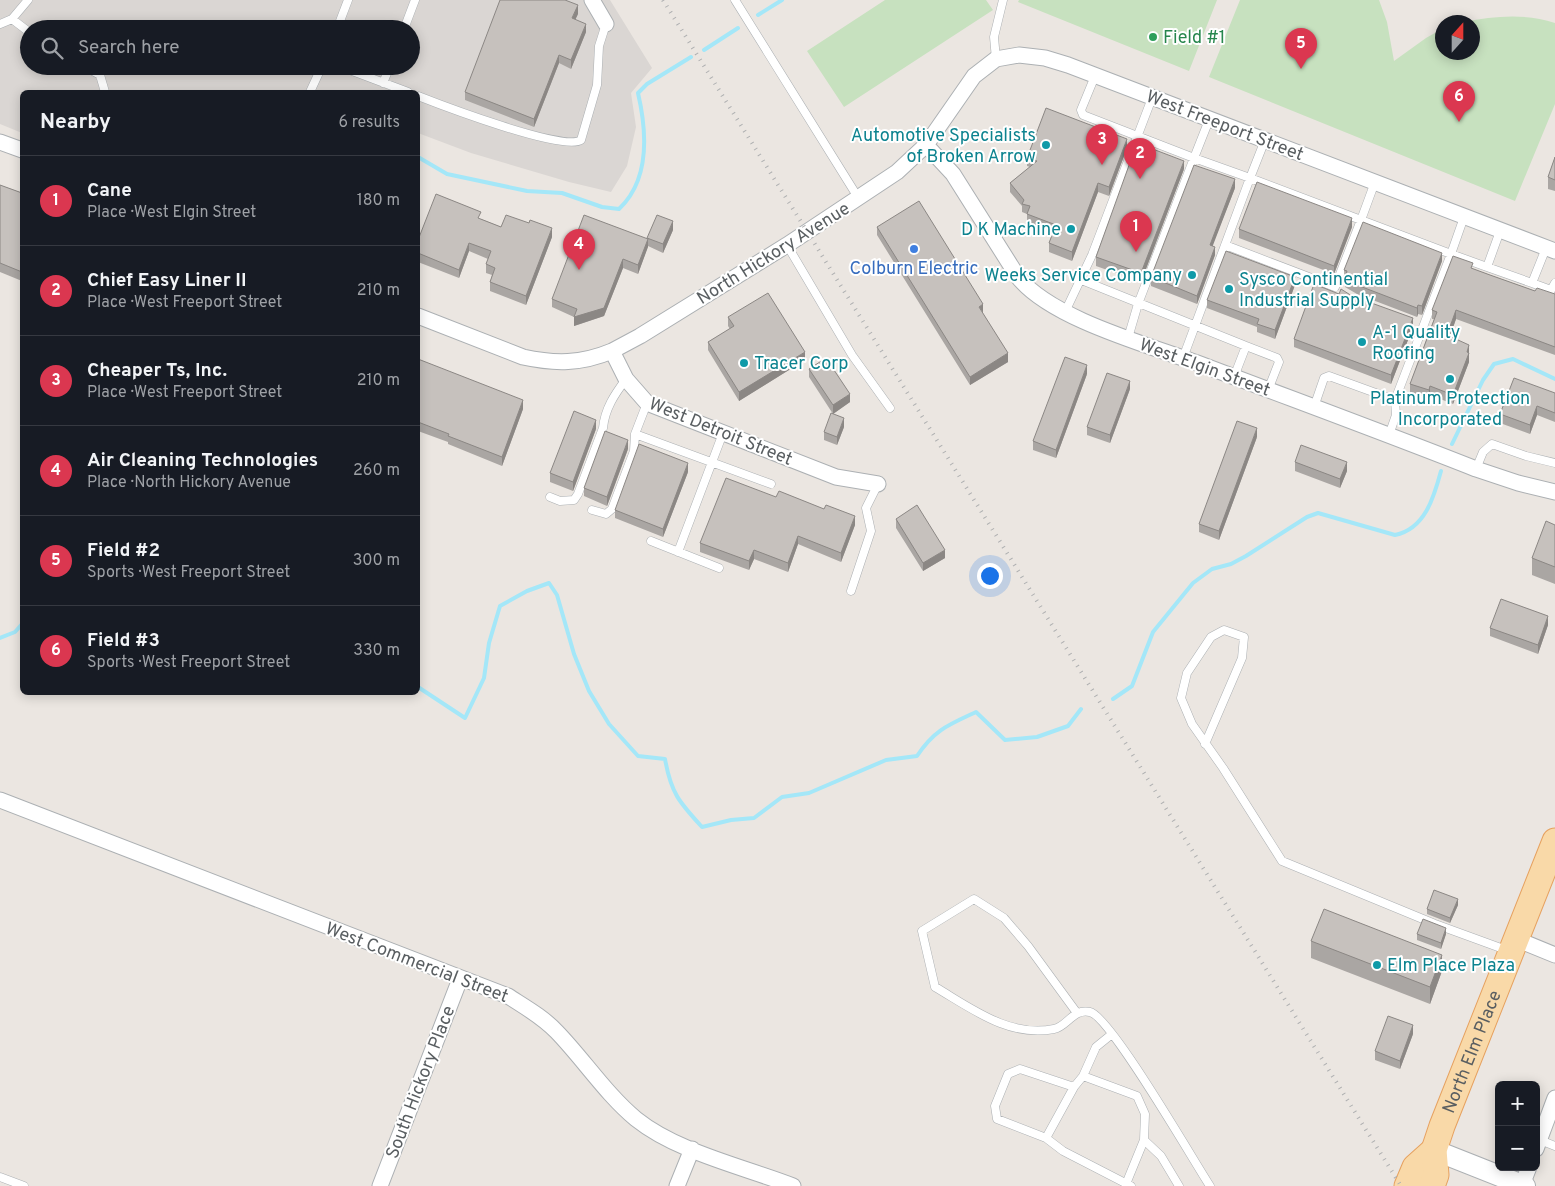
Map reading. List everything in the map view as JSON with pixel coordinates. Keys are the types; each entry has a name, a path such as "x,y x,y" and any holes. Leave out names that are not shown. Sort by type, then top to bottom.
{"main road":[{"name":"North Elm Place","path":"1434,1150 1555,841"},
{"path":"1407,1186 1415,1167 1434,1150"},
{"path":"1432,1186 1436,1175 1434,1150"}],"street":[{"path":"592,0 606,24"},
{"name":"West Freeport Street","path":"926,145 974,76 996,59 1020,55 1045,58 1265,140 1550,250"},
{"path":"0,142 20,149"},
{"name":"North Hickory Avenue","path":"612,351 640,336 859,199 897,172 926,145"},
{"name":"West Elgin Street","path":"926,145 953,174 1027,288 1052,306 1128,338 1476,469 1518,483 1555,491"},
{"path":"420,317 523,356 541,360 559,363 585,361 612,351"},
{"name":"West Detroit Street","path":"612,351 626,379 647,403 836,477 878,484"},
{"name":"West Commercial Street","path":"0,800 508,996 534,1012 556,1030 613,1097 637,1120 692,1149 793,1186"},
{"path":"1513,945 1555,955"},
{"name":"South Hickory Place","path":"380,1186 460,979"},
{"path":"1540,1139 1555,1098"},
{"path":"677,1186 692,1149"},
{"path":"1434,1150 1525,1179"}],"lane":[{"path":"0,24 12,19 28,0"},
{"path":"340,20 348,0"},
{"path":"407,20 415,0"},
{"path":"736,0 859,199"},
{"path":"996,59 994,37 1003,0"},
{"path":"12,19 20,25"},
{"path":"420,97 553,141 577,142 581,140 597,85 599,46 606,24"},
{"path":"98,75 104,90"},
{"path":"311,90 318,75"},
{"path":"362,75 402,90"},
{"path":"383,83 386,75"},
{"path":"1095,76 1081,110 1083,115 1551,290 1555,283"},
{"path":"1065,312 1092,255 1152,98"},
{"path":"1128,338 1138,304 1209,120"},
{"path":"1183,358 1265,140"},
{"path":"1224,245 1338,289 1375,182"},
{"path":"1389,435 1396,415 1395,400 1464,217"},
{"path":"1487,267 1500,231"},
{"path":"787,245 852,355 890,408"},
{"path":"1532,283 1550,250"},
{"path":"1079,279 1277,358 1279,362 1268,390"},
{"path":"1414,322 1423,326"},
{"path":"1234,377 1246,346"},
{"path":"1314,407 1324,378 1329,376 1395,400"},
{"path":"550,497 560,501 574,500 578,494 603,428 604,417 613,396 626,379"},
{"path":"592,510 606,514 612,509 634,451 635,434 647,403"},
{"path":"678,552 723,433"},
{"path":"635,434 712,464 771,484"},
{"path":"1476,469 1483,452 1492,444 1526,456 1555,463"},
{"path":"851,591 871,531 866,508 878,484"},
{"path":"651,541 719,568"},
{"path":"1205,744 1242,658 1244,637 1224,630 1211,636 1187,673 1181,698 1192,724 1205,744 1282,861 1426,921 1513,945"},
{"path":"1077,1013 1028,946 1004,918 974,899 922,931 935,987 992,1020 1022,1030 1055,1029 1077,1013 1090,1012 1098,1016 1112,1034 1210,1186"},
{"path":"1046,1138 1074,1087 1083,1076 1096,1047 1112,1034"},
{"path":"1074,1087 1020,1069 1008,1074 995,1106 997,1119 1046,1138 1063,1151 1103,1170 1128,1185 1144,1140 1145,1114 1137,1096 1083,1076"},
{"path":"1144,1140 1161,1156 1179,1186"},
{"path":"1540,1144 1555,1146"},
{"path":"0,1177 20,1185"}],"shaded area":[{"path":"0,0 610,0 652,68 631,93 636,127 627,166 611,192 569,182 471,153 420,134 420,90 20,90 20,132 0,124"}],"green space":[{"path":"885,0 986,0 993,10 844,107 807,51"},
{"name":"Field #1","path":"1019,0 1217,0 1189,71 1018,2"},
{"path":"1240,0 1379,0 1387,22 1394,61 1435,33 1435,60 1480,60 1480,19 1521,17 1555,23 1555,104 1515,201 1209,77"}],"building":[{"path":"500,0 565,0 578,5 572,18 586,24 571,60 559,55 534,119 465,92"},
{"path":"1046,108 1127,139 1109,187 1098,183 1072,252 1049,243 1056,225 1027,214 1030,206 1022,204 1024,200 1010,183 1037,161 1027,158"},
{"path":"1137,143 1184,161 1141,273 1096,257"},
{"path":"1555,157 1555,180 1548,177"},
{"path":"1194,165 1235,179 1210,245 1215,247 1197,296 1151,277"},
{"path":"1257,182 1352,218 1334,266 1239,229"},
{"path":"0,185 20,192 20,271 0,263"},
{"path":"436,194 481,212 478,218 501,227 506,215 529,223 530,220 552,228 526,296 490,282 495,268 486,264 491,251 469,243 459,270 420,254 420,235"},
{"path":"919,201 983,304 979,307 1008,353 970,377 877,227"},
{"path":"584,215 648,239 638,265 623,259 604,308 574,317 577,309 552,299"},
{"path":"657,215 673,221 663,244 647,238"},
{"path":"1363,222 1442,253 1422,306 1418,305 1417,308 1357,285 1345,278 1347,271 1344,270"},
{"path":"1226,251 1295,277 1275,330 1257,324 1259,319 1207,300"},
{"path":"1453,256 1473,263 1471,268 1535,291 1537,288 1555,294 1555,347 1456,310 1447,335 1469,345 1467,352 1469,353 1453,395 1430,386 1429,390 1410,384 1437,312 1432,310"},
{"name":"A-1 Quality Roofing","path":"1314,284 1339,294 1341,289 1352,296 1413,318 1391,375 1294,339"},
{"path":"768,293 805,352 739,392 708,342 734,326 728,317"},
{"path":"1065,357 1087,365 1056,450 1033,441"},
{"path":"826,358 850,394 833,405 809,369"},
{"path":"420,360 523,400 502,457 448,436 449,434 420,423"},
{"path":"1107,373 1130,381 1110,435 1087,427"},
{"path":"1514,378 1555,393 1555,413 1537,406 1530,425 1500,414"},
{"path":"574,411 596,420 573,482 550,473"},
{"path":"831,413 844,418 837,437 824,432"},
{"path":"1237,421 1257,428 1219,531 1199,524"},
{"path":"605,431 628,440 607,497 584,488"},
{"path":"639,444 688,463 663,529 615,510"},
{"path":"1301,445 1347,462 1340,479 1295,462"},
{"path":"726,478 776,497 779,491 824,509 826,505 855,516 841,553 798,536 788,563 754,550 749,561 700,543"},
{"path":"917,505 945,550 923,563 896,519"},
{"path":"1546,521 1555,525 1555,567 1532,558"},
{"path":"1501,599 1548,616 1538,645 1490,628"},
{"path":"1434,890 1458,899 1450,918 1427,909"},
{"path":"1324,909 1442,955 1430,987 1311,941"},
{"path":"1423,919 1446,928 1441,943 1417,934"},
{"path":"1388,1016 1413,1025 1400,1061 1375,1051"}],"waterway":[{"path":"758,15 782,0"},
{"path":"704,50 738,28"},
{"path":"420,158 447,174 527,191 562,193 602,207 619,209 629,197 636,184 644,155 643,124 638,93 647,84 691,57"},
{"path":"1452,444 1483,380 1494,364 1513,359 1555,379"},
{"path":"1113,699 1132,686 1153,632 1193,583 1212,569 1231,564 1307,517 1318,513 1395,535 1405,532 1414,526 1427,511 1441,471"},
{"path":"420,688 465,718 484,678 489,643 500,606 527,591 549,583 557,595 574,654 589,691 609,724 638,756 665,759 673,789 687,811 702,827 731,820 754,818 782,797 809,793 886,760 917,756 929,740 942,729 976,712 1005,740 1037,737 1068,726 1081,709"},
{"path":"0,638 15,632 20,626"}],"railway":[{"path":"663,0 1401,1186"}],"place":[{"name":"Field #1","path":"1153,37"},
{"name":"Field #2","path":"1301,69"},
{"name":"Field #3","path":"1459,122"},
{"name":"Automotive Specialists of Broken Arrow","path":"1046,145"},
{"name":"Cheaper Ts, Inc.","path":"1102,165"},
{"name":"Chief Easy Liner II","path":"1140,179"},
{"name":"D K Machine","path":"1071,229"},
{"name":"Colburn Electric","path":"914,249"},
{"name":"Cane","path":"1136,252"},
{"name":"Air Cleaning Technologies","path":"579,270"},
{"name":"Weeks Service Company","path":"1192,275"},
{"name":"Sysco Continential Industrial Supply","path":"1229,289"},
{"name":"A-1 Quality Roofing","path":"1362,342"},
{"name":"Tracer Corp","path":"744,363"},
{"name":"Platinum Protection Incorporated","path":"1450,379"},
{"name":"Elm Place Plaza","path":"1377,965"}]}
